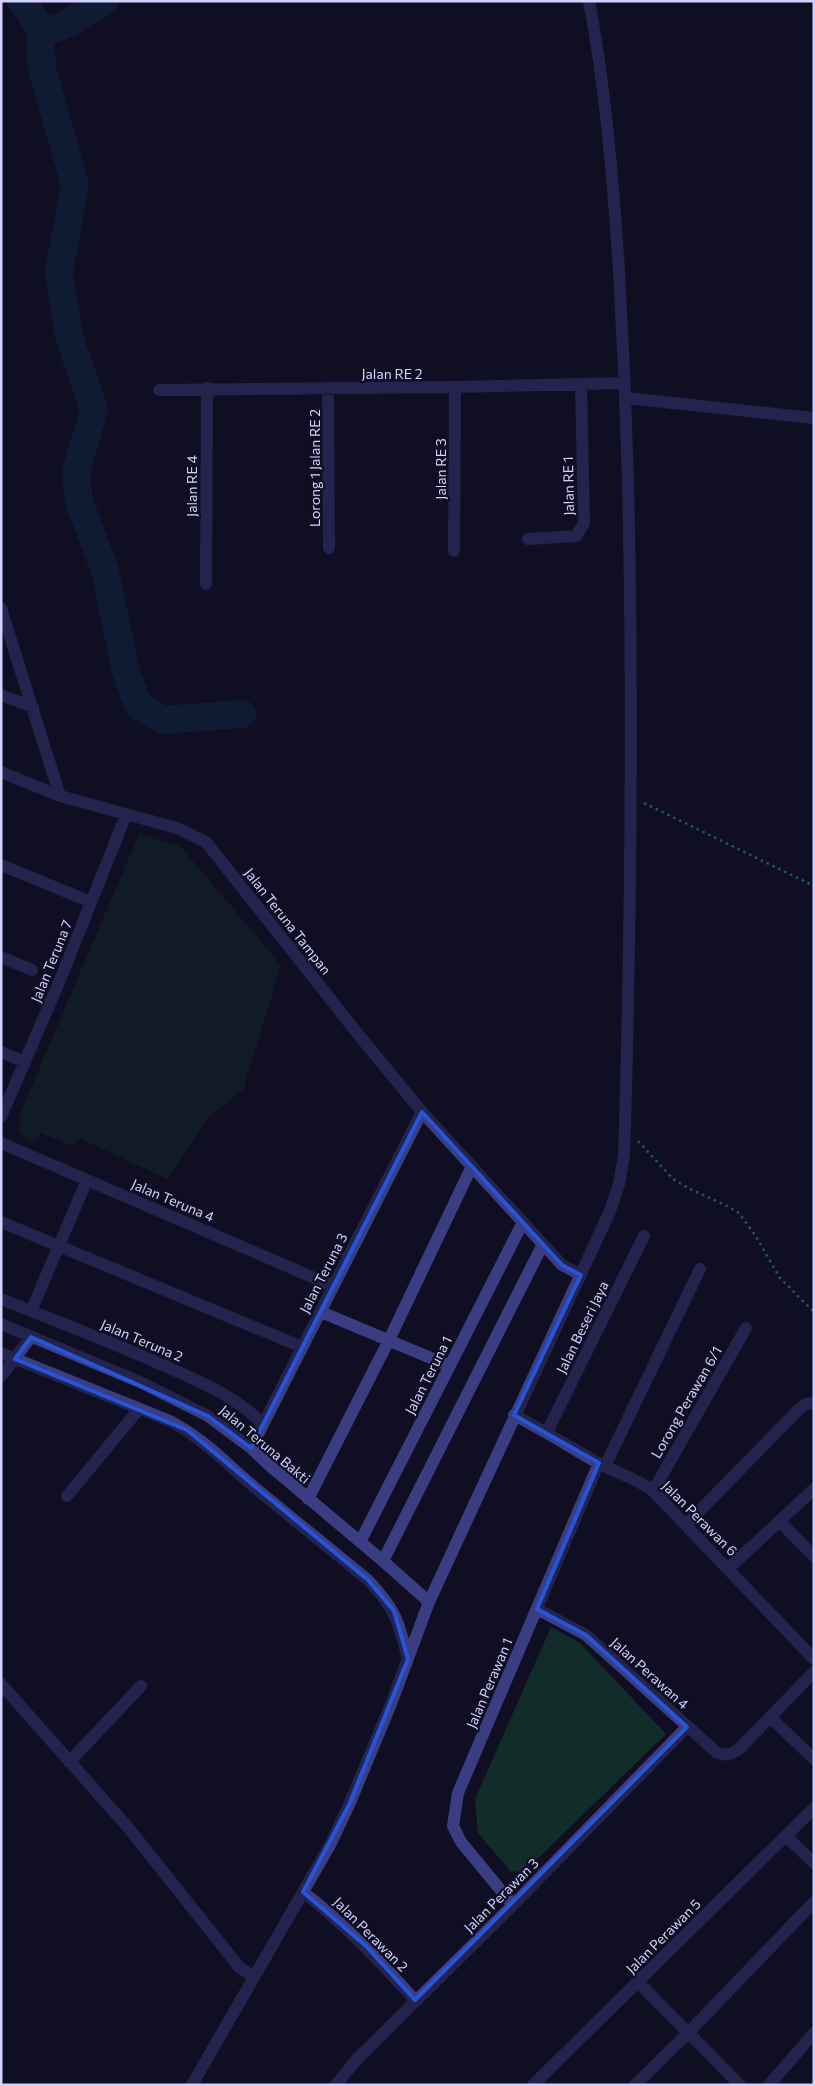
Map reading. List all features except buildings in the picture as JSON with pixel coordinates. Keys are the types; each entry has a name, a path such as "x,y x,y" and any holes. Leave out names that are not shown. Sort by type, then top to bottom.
{"street":[{"path":"192,2085 330,1845 349,1805 429,1602 514,1415 581,1275 610,1211 619,1184 624,1155 631,920 632,642 626,398 610,149 602,80 589,1"},
{"name":"Jalan RE 2","path":"159,390 207,388 455,388 625,383"},
{"name":"Jalan RE 1","path":"528,539 576,536 581,531 584,523 581,385"},
{"name":"Jalan RE 4","path":"206,584 207,388"},
{"name":"Lorong 1 Jalan RE 2","path":"328,388 329,548"},
{"name":"Jalan RE 3","path":"454,551 455,388"},
{"path":"626,398 814,418"},
{"path":"2,614 60,796"},
{"path":"1,695 33,708"},
{"name":"Jalan Teruna Tampan","path":"1,772 60,796 177,828 206,842 422,1112 562,1265 581,1275"},
{"name":"Jalan Teruna 7","path":"1,1117 126,815"},
{"path":"1,865 91,902"},
{"path":"1,957 32,970"},
{"path":"1,1052 25,1062"},
{"name":"Jalan Teruna 3","path":"251,1448 422,1112"},
{"name":"Jalan Teruna 4","path":"1,1143 333,1286"},
{"path":"308,1499 388,1340 472,1166"},
{"path":"31,1311 87,1180"},
{"path":"1,1222 302,1347"},
{"name":"Jalan Teruna 1","path":"360,1542 523,1222"},
{"name":"Jalan Beseri Jaya","path":"547,1432 644,1236"},
{"path":"383,1561 543,1244"},
{"name":"Jalan Perawan 1","path":"513,1905 461,1842 454,1826 458,1793 537,1609 602,1465 700,1269"},
{"name":"Jalan Teruna 2","path":"1,1299 114,1344 218,1390 249,1410 263,1424"},
{"path":"321,1312 450,1366"},
{"name":"Jalan Teruna Bakti","path":"1,1324 140,1382 208,1416 251,1448 429,1602"},
{"name":"Lorong Perawan 6/1","path":"653,1491 746,1328"},
{"path":"1,1376 31,1337"},
{"path":"1,1353 187,1430 205,1443 246,1480 368,1580 394,1611 400,1626 408,1659"},
{"path":"686,1525 800,1408 806,1404 814,1403"},
{"path":"68,1496 138,1409"},
{"name":"Jalan Perawan 6","path":"514,1415 547,1432 602,1465 643,1484 653,1491 729,1568 814,1659"},
{"path":"729,1568 814,1489"},
{"path":"780,1521 814,1556"},
{"name":"Jalan Perawan 4","path":"537,1609 586,1635 716,1752 723,1755 731,1754 739,1749 770,1717"},
{"path":"814,1672 770,1717 814,1759"},
{"path":"1,1684 126,1825 240,1968 254,1977"},
{"path":"69,1762 141,1686"},
{"name":"Jalan Perawan 3","path":"336,2085 357,2059 513,1905 687,1727"},
{"name":"Jalan Perawan 5","path":"533,2085 814,1808"},
{"path":"786,1836 814,1863"},
{"name":"Jalan Perawan 2","path":"303,1892 326,1909 366,1946 415,2000"},
{"path":"635,2085 688,2033 814,1902"},
{"path":"638,1982 740,2085"},
{"path":"770,2085 814,2033"}],"path":[{"path":"631,797 814,886"},
{"path":"625,1126 658,1165 674,1179 739,1213 755,1235 780,1278 814,1312"}],"highlighted area":[{"path":"422,1112 562,1265 581,1275 514,1415 599,1463 537,1609 586,1635 687,1727 415,2000 366,1946 303,1892 349,1805 408,1659 394,1611 368,1580 187,1430 15,1359 31,1337 208,1416 251,1448"}],"green space":[{"path":"139,834 180,846 281,965 243,1090 209,1117 167,1179 79,1138 73,1146 40,1133 34,1143 19,1133 20,1114"},
{"path":"551,1627 580,1643 666,1734 525,1871 511,1872 478,1833 475,1799"}],"waterway":[{"path":"21,1 42,31"},
{"path":"42,31 67,24 104,1"},
{"path":"42,31 40,48 43,73 75,184 59,272 69,337 94,410 76,472 79,501 105,571 126,672 138,705 163,720 242,714"}]}
